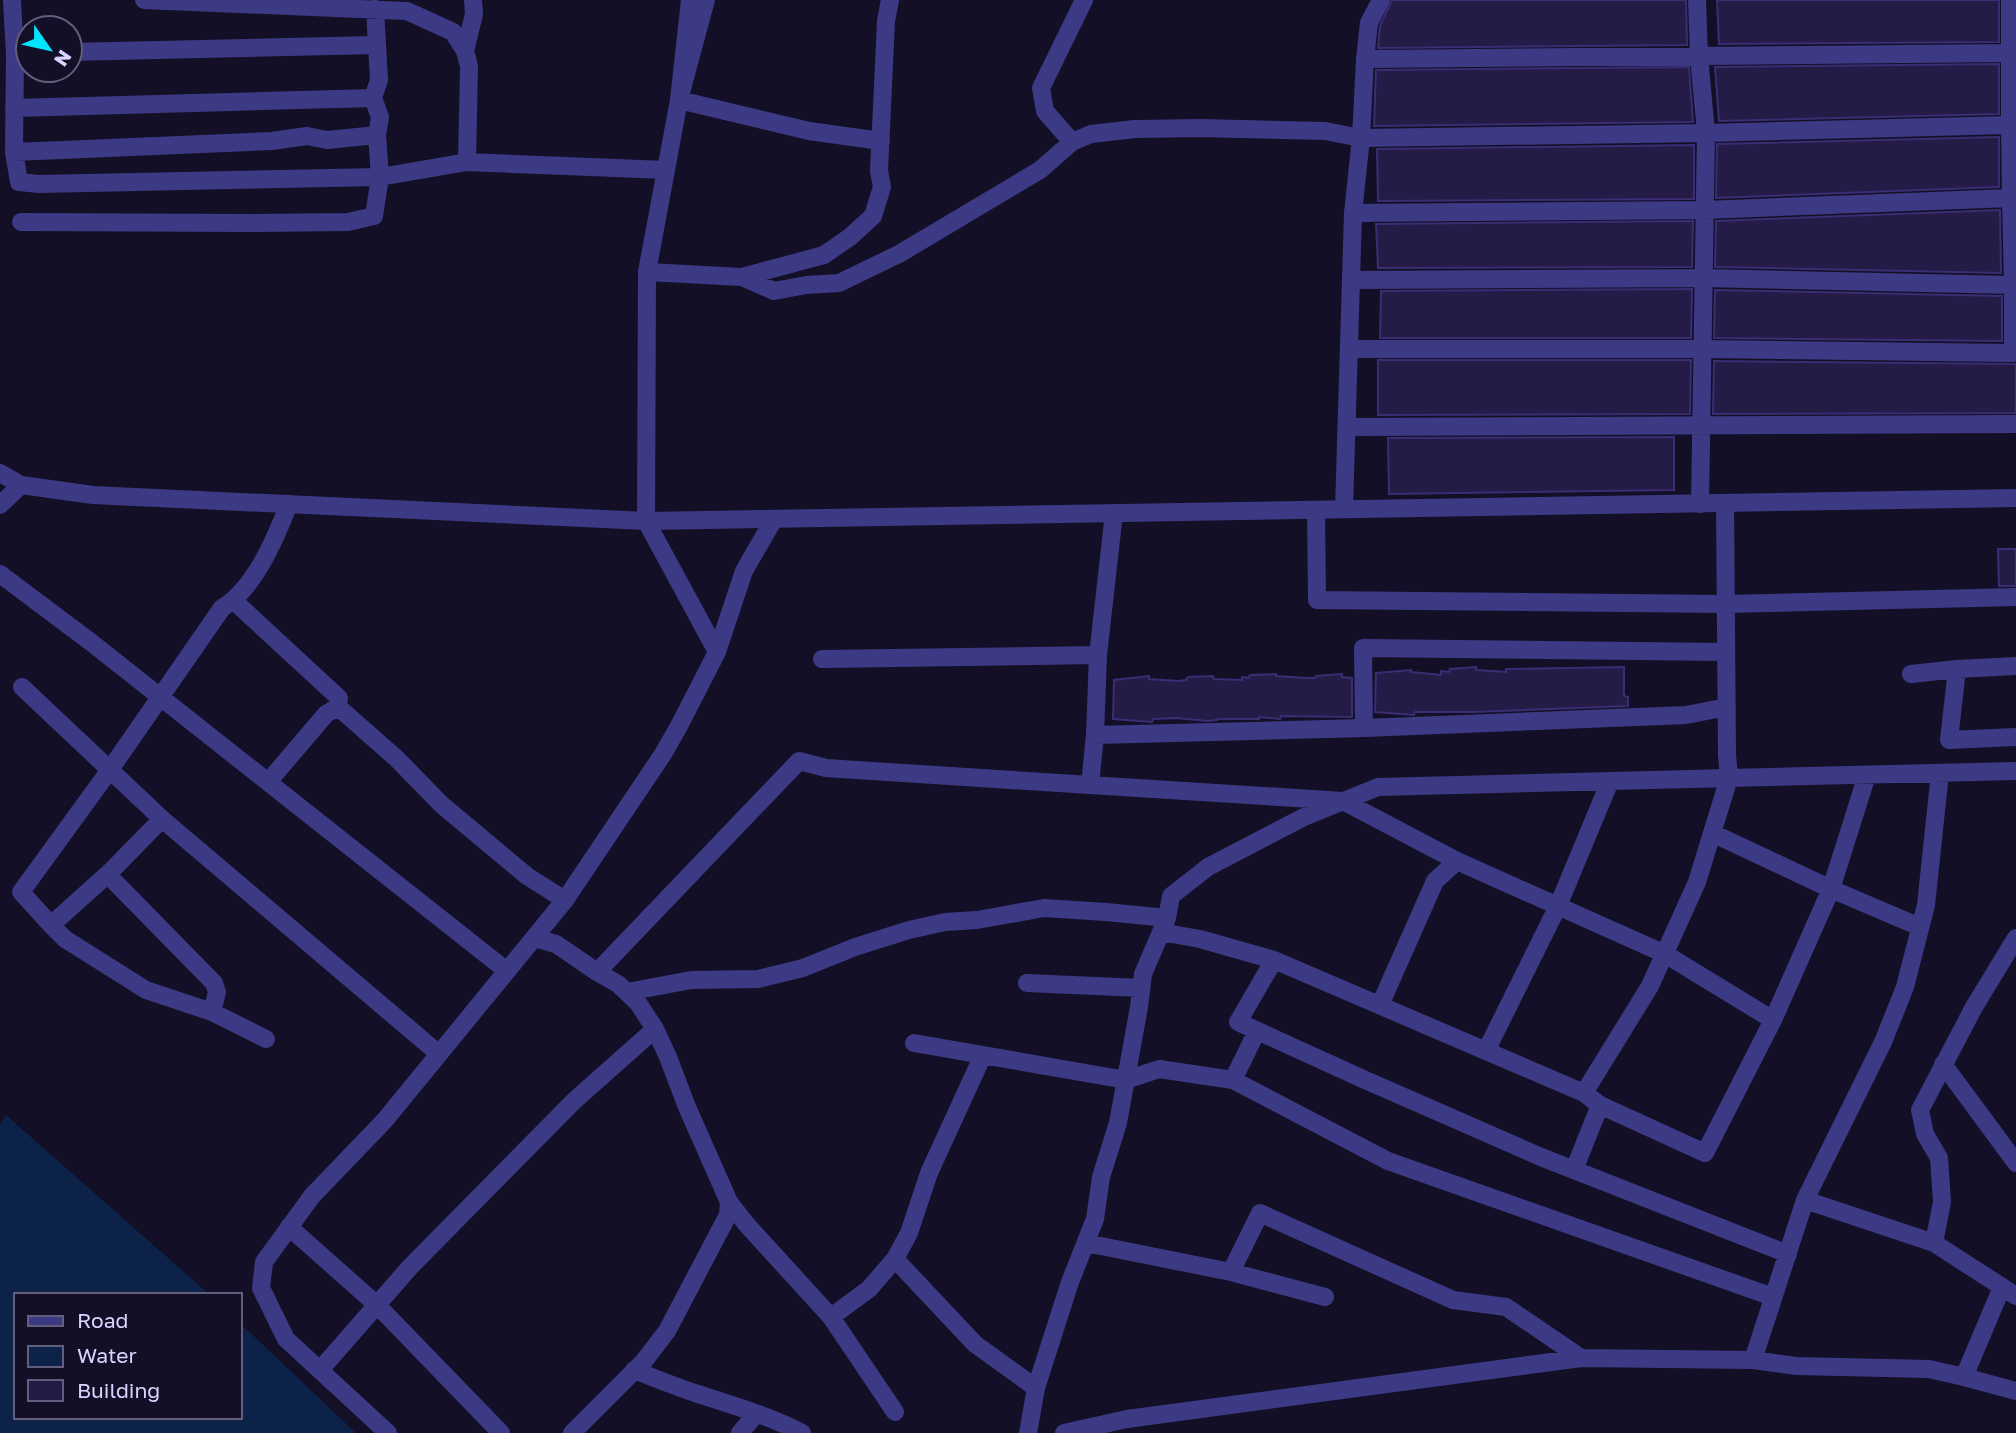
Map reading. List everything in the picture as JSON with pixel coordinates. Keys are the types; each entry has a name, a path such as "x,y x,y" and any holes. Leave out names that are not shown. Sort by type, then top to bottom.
{"street":[{"path":"144,0 288,3 407,10 453,32 465,51 469,66 467,162"},
{"path":"465,51 474,14 473,0"},
{"path":"690,0 679,100 647,272 646,521 717,652"},
{"path":"679,100 706,0"},
{"path":"647,272 742,277 824,255 850,237 873,216 882,187 879,170 886,21 890,0"},
{"path":"1072,142 1045,111 1041,88 1084,0"},
{"path":"1344,509 1353,213 1362,138 1369,23 1381,0"},
{"path":"1697,0 1706,133 1700,504"},
{"path":"1350,349 1703,349 2015,353 2010,0"},
{"path":"21,222 348,222 374,216 380,177 377,135 380,117 373,98 379,80 375,9"},
{"path":"84,52 376,45"},
{"path":"1365,59 2010,53"},
{"path":"18,84 14,108 19,181 39,184 380,177 467,162 666,170"},
{"path":"14,108 373,98"},
{"path":"679,100 809,131 881,141"},
{"path":"742,277 774,290 839,283 899,254 1040,170 1072,142 1091,134 1174,128 1325,131 1362,138 2010,125"},
{"path":"15,152 272,141 307,136 327,140 377,135"},
{"path":"1353,213 1704,210 2011,198"},
{"path":"1351,279 1703,278 2013,285"},
{"path":"1347,427 2016,424"},
{"path":"0,473 21,485 93,495 646,521 2016,498"},
{"path":"0,505 21,485"},
{"path":"1584,1093 1650,986 1665,954 1697,882 1729,778 1725,503"},
{"path":"266,1039 212,1012 145,990 65,939 21,891 109,771 222,608 234,601 269,551 289,504"},
{"path":"1316,510 1317,600 1726,604 2016,597"},
{"path":"1090,785 1096,735 1098,655 1114,513"},
{"path":"388,1433 286,1339 261,1288 264,1262 312,1196 385,1120 565,900 680,726 717,652 744,571 774,519"},
{"path":"0,574 160,696 507,971"},
{"path":"234,601 339,698 338,707 326,715 268,782"},
{"path":"1364,728 1363,648 1726,652"},
{"path":"822,659 1098,655"},
{"path":"1911,674 2016,666"},
{"path":"1957,669 1949,740 2016,737"},
{"path":"22,687 162,819 439,1054"},
{"path":"338,707 396,758 442,805 527,876 565,900"},
{"path":"1096,735 1686,715 1727,707"},
{"path":"597,972 799,761 827,768 1343,801 1457,861 1665,954 1773,1020"},
{"path":"1028,1433 1035,1388 1070,1282 1096,1219 1101,1177 1118,1124 1143,974 1164,925 1171,896 1208,867 1304,817 1378,787 2016,771"},
{"path":"1753,1360 1805,1200 1883,1042 1905,988 1926,905 1940,773"},
{"path":"627,992 691,980 758,979 803,968 880,938 909,930 945,922 977,920 1044,908 1164,925 1200,939 1274,960 1584,1093 1600,1105 1705,1153 1773,1020 1831,889 1867,775"},
{"path":"1486,1051 1558,906 1610,781"},
{"path":"51,925 109,873 162,819"},
{"path":"1712,833 1920,927"},
{"path":"1380,1006 1435,881 1457,861"},
{"path":"109,873 214,983 217,992 212,1012"},
{"path":"534,938 556,944 618,984 638,1003 655,1029 668,1057 729,1202 831,1317 895,1412"},
{"path":"1934,1243 1942,1202 1939,1158 1925,1134 1920,1110 1974,1007 2016,938"},
{"path":"1274,960 1238,1022 1574,1170 1787,1254"},
{"path":"1027,983 1141,988"},
{"path":"320,1370 410,1267 575,1100 655,1029"},
{"path":"1233,1080 1257,1031"},
{"path":"914,1043 1126,1080 1158,1069 1233,1080 1388,1161 1773,1297"},
{"path":"831,1317 869,1289 895,1259 909,1233 929,1173 983,1055"},
{"path":"1943,1064 2016,1163"},
{"path":"1574,1170 1600,1105"},
{"path":"1805,1200 1934,1243 2009,1292 1964,1377"},
{"path":"572,1433 644,1361 667,1331 728,1215 729,1202"},
{"path":"1231,1272 1260,1213 1453,1300 1506,1307 1581,1358"},
{"path":"289,1227 377,1305 502,1433"},
{"path":"1086,1242 1231,1272 1325,1297"},
{"path":"895,1259 975,1344 1035,1388"},
{"path":"1064,1433 1127,1419 1581,1358 1753,1360 1796,1366 1929,1369 2016,1391"},
{"path":"634,1370 802,1433"},
{"path":"740,1433 756,1414"}],"water":[{"path":"6,1115 208,1293 14,1293 14,1419 242,1419 242,1325 356,1433 0,1433 0,1125"}],"building":[{"path":"1392,0 1686,0 1687,45 1378,48 1380,26"},
{"path":"1717,0 1999,0 1999,42 1719,44"},
{"path":"1999,64 1999,114 1719,121 1715,67"},
{"path":"1689,67 1693,122 1374,126 1376,70"},
{"path":"1999,137 1999,187 1716,198 1717,144"},
{"path":"1694,145 1694,199 1378,201 1377,149"},
{"path":"2000,210 2001,273 1715,267 1716,221"},
{"path":"1693,221 1692,267 1378,268 1376,224"},
{"path":"1692,289 1691,338 1380,338 1381,291"},
{"path":"1715,290 2002,296 2002,341 1714,338"},
{"path":"1378,360 1691,360 1690,414 1378,415"},
{"path":"1714,361 2016,364 2016,413 1713,414"},
{"path":"1674,437 1674,490 1389,494 1388,438"},
{"path":"1998,549 2016,549 2016,586 1999,586"},
{"path":"1476,667 1476,670 1506,672 1506,669 1624,667 1624,696 1628,697 1628,706 1415,712 1414,715 1375,712 1376,673 1411,670 1441,675 1441,671"},
{"path":"1276,674 1315,678 1342,674 1342,677 1352,678 1352,717 1281,716 1280,719 1259,717 1208,721 1176,718 1153,719 1152,722 1113,719 1114,680 1149,676 1149,679 1179,681 1188,677 1213,676 1214,679 1242,680 1242,677 1249,678 1250,675"}]}
